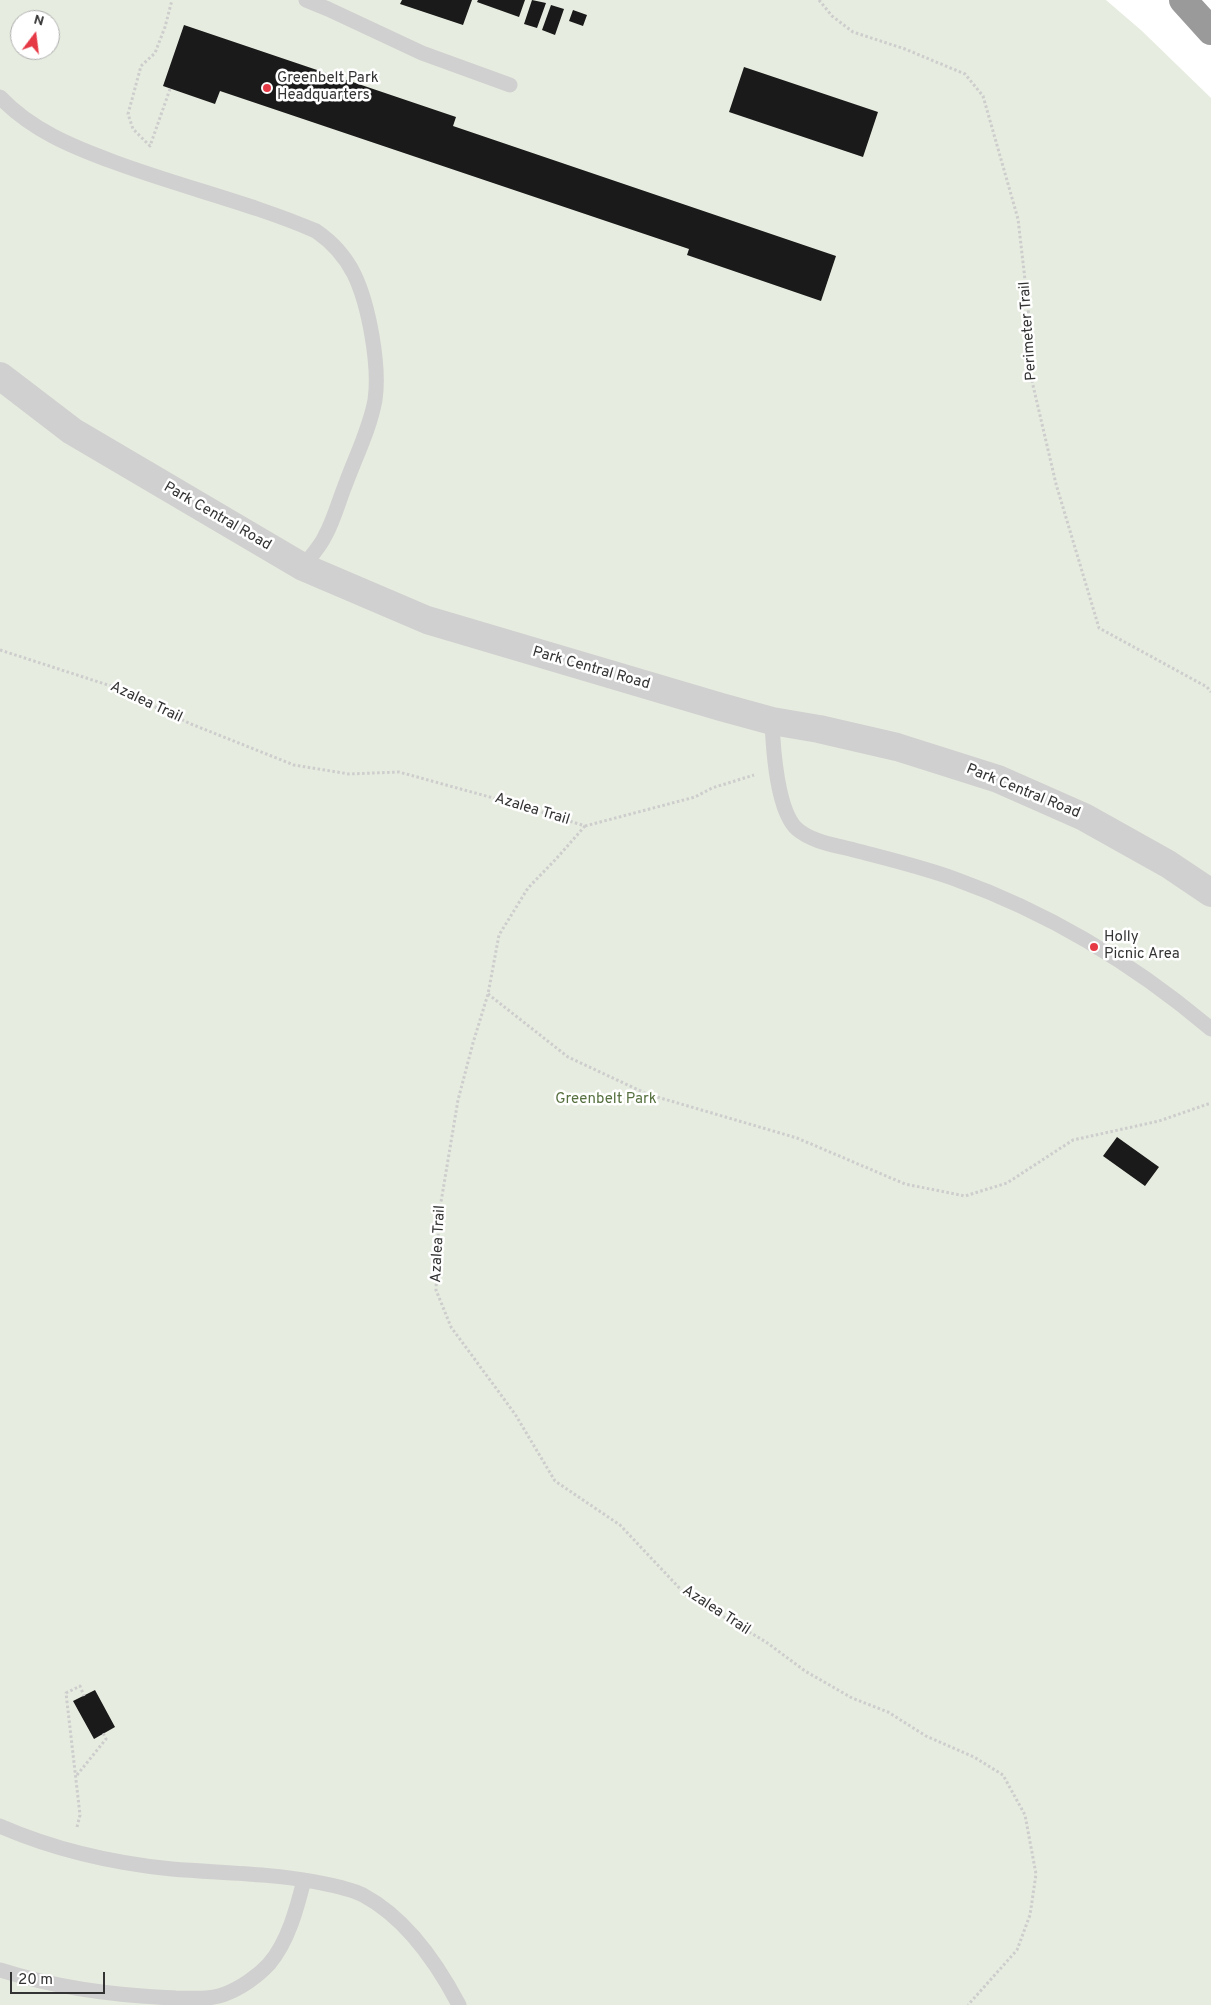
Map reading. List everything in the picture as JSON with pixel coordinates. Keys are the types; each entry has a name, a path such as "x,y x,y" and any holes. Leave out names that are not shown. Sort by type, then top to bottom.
{"highway":[{"path":"1183,0 1211,31"}],"street":[{"name":"Park Central Road","path":"0,376 72,431 303,567 427,620 772,721 819,729 897,747 998,779 1084,817 1168,864 1211,893"}],"lane":[{"path":"306,0 422,54 510,85"},
{"path":"0,96 18,115 70,144 141,172 316,231 327,239 339,252 354,274 363,301 373,344 375,400 364,436 325,536 303,567"},
{"path":"772,721 780,796 796,828 808,836 953,878 1043,916 1136,971 1180,1003 1211,1029"},
{"path":"0,1826 26,1838 71,1852 124,1863 304,1880 345,1888 362,1894 398,1921 414,1938 435,1965 459,2005"},
{"path":"0,1970 106,1993 187,1998 224,1994 255,1976 279,1950 298,1904 304,1880"}],"path":[{"path":"170,89 150,146 134,129 128,114 141,66 155,53 172,0"},
{"name":"Perimeter Trail","path":"819,0 832,16 853,32 905,49 965,74 983,96 1018,219 1028,306 1032,381 1056,484 1099,628 1207,687 1211,692"},
{"name":"Azalea Trail","path":"0,650 112,686 191,724 294,765 349,774 399,772 526,807 585,826 528,888 499,935 488,994 458,1100 439,1214 436,1290 451,1327 515,1414 555,1481 620,1525 684,1594 766,1642 805,1672 852,1698 888,1712 926,1736 974,1757 1003,1775 1025,1814 1036,1874 1030,1915 1017,1950 968,2005"},
{"path":"585,826 695,797 712,788 776,768"},
{"path":"488,994 568,1057 648,1094 797,1138 905,1184 965,1196 1007,1183 1073,1140 1158,1121 1211,1103"},
{"path":"71,1852 80,1815 66,1693 80,1686 84,1696"},
{"path":"76,1775 106,1739 103,1733"}],"green space":[{"name":"Greenbelt Park","path":"0,0 1106,0 1142,31 1211,98 1211,2005 0,2005"}],"building":[{"path":"402,0 472,0 463,25 400,4"},
{"path":"478,0 525,0 519,17 477,2"},
{"path":"532,0 546,3 537,28 524,24"},
{"path":"551,5 564,9 555,35 542,30"},
{"path":"573,10 587,15 583,26 569,21"},
{"path":"184,25 456,117 453,126 836,256 821,301 687,255 689,249 220,91 215,104 163,86"},
{"path":"744,67 878,112 863,157 729,112"},
{"path":"1117,1137 1159,1167 1145,1186 1103,1156"},
{"path":"95,1690 115,1727 94,1739 73,1701"}],"place":[{"name":"Greenbelt Park Headquarters","path":"267,88"},
{"name":"Holly Picnic Area","path":"1094,947"}]}
